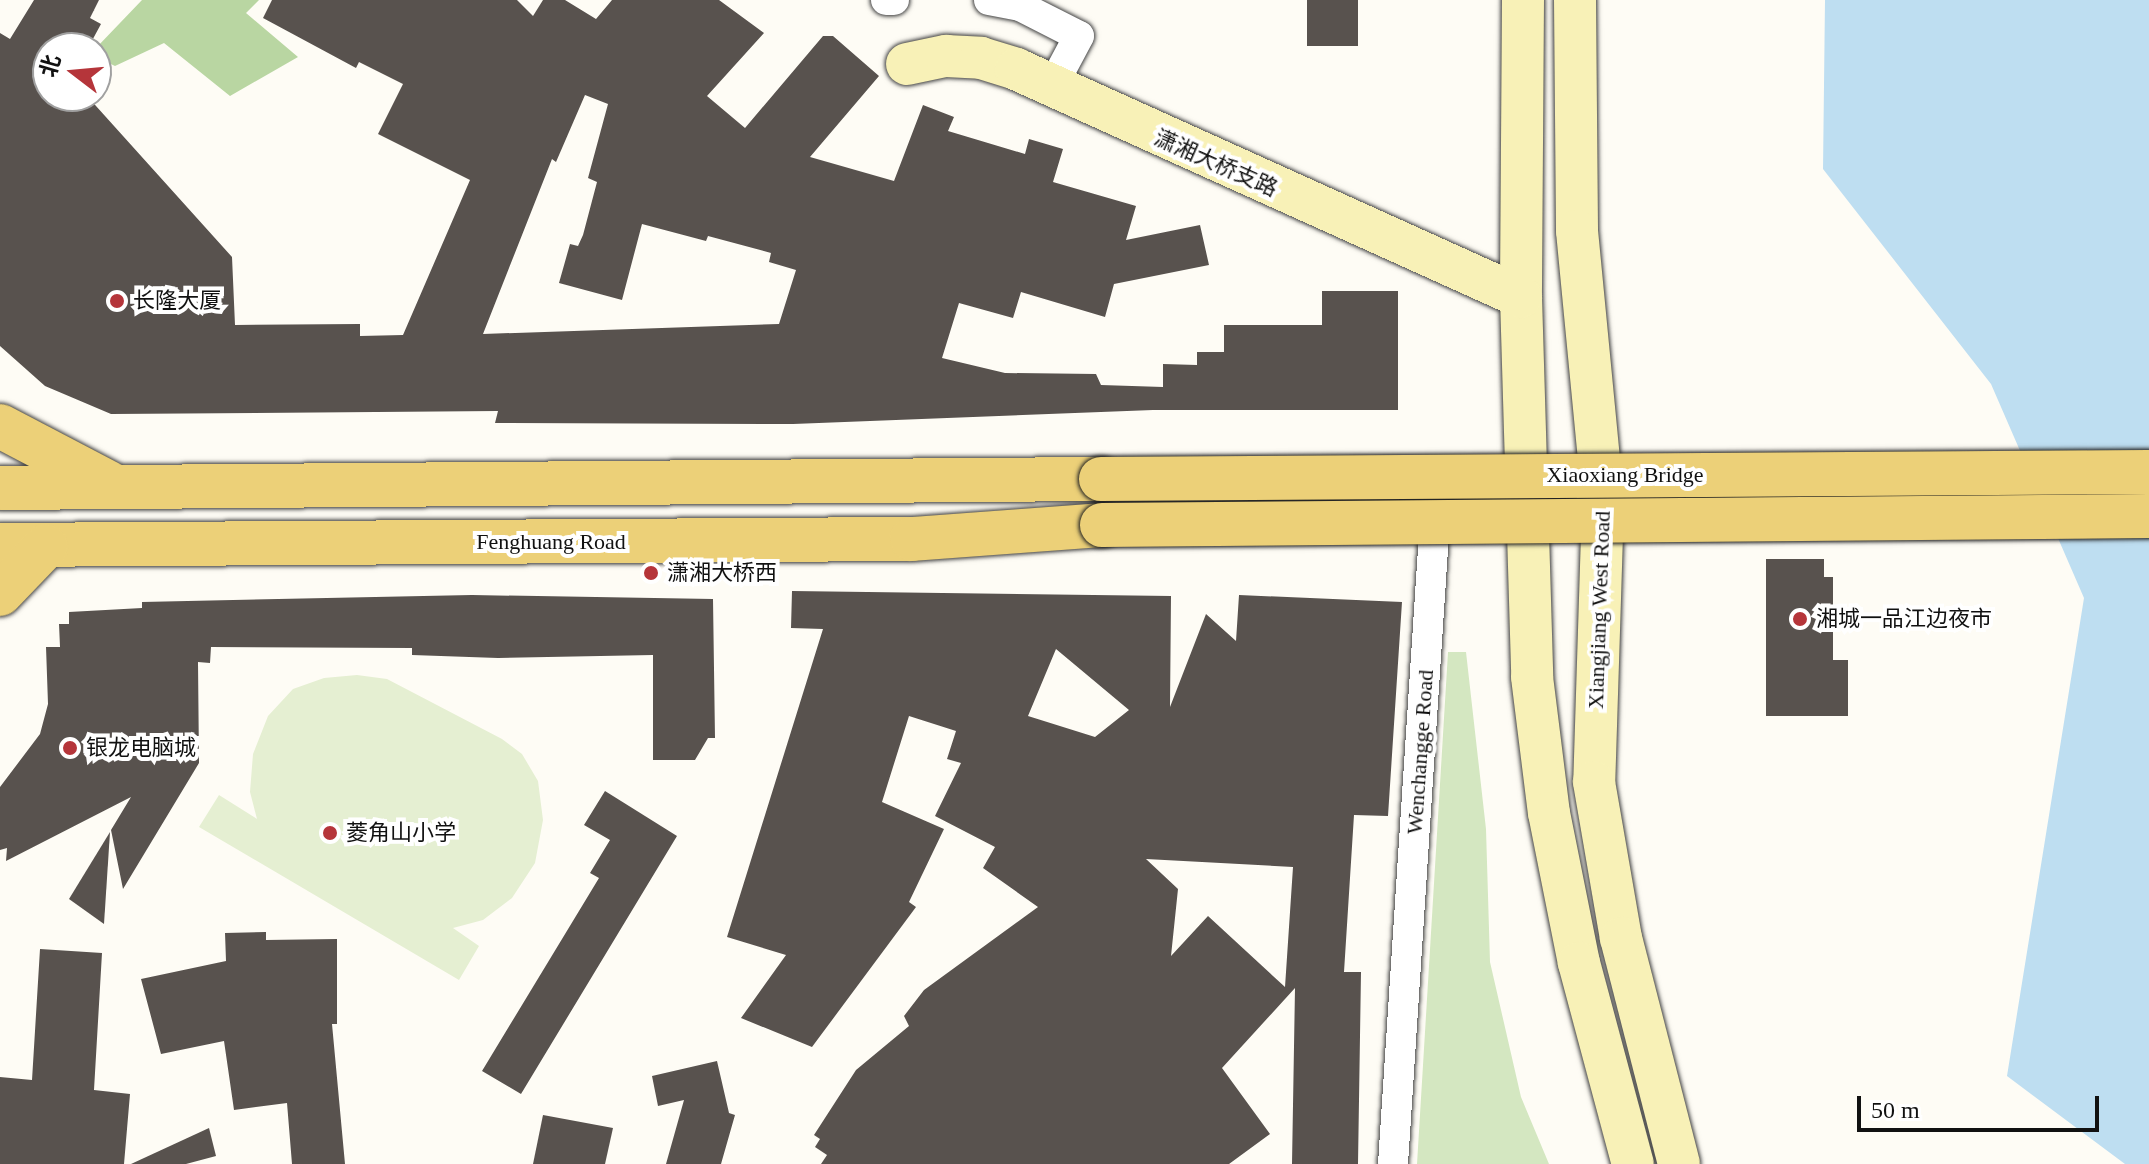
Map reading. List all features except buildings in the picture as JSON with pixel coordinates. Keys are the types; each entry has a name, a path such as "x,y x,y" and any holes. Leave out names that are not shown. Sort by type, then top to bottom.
{"main road":[{"path":"1523,0 1521,297 1526,588 1549,813 1583,978 1633,1164"},
{"name":"Xiangjiang West Road","path":"1575,0 1576,218 1603,503 1594,782 1621,938 1679,1164"},
{"name":"潇湘大桥支路","path":"907,64 946,56 981,58 1053,85 1132,125 1521,297"},
{"path":"0,426 118,488"},
{"name":"Xiaoxiang Bridge","path":"118,488 2149,472"},
{"path":"0,488 118,488"},
{"name":"Xiaoxiang Bridge","path":"1102,525 2149,516"},
{"name":"Fenghuang Road","path":"0,545 912,539 1102,525"},
{"path":"0,594 46,546"}],"street":[{"path":"886,0 894,0"},
{"path":"989,0 1020,6 1079,36 1053,85"},
{"name":"Wenchangge Road","path":"1289,492 1437,488 1393,1164"}],"green space":[{"path":"142,0 259,0 246,13 298,57 230,96 164,43 115,66 112,65 111,32"},
{"path":"1448,652 1466,652 1486,829 1490,962 1521,1097 1549,1164 1417,1164"},
{"path":"357,675 387,679 502,739 522,754 538,781 543,820 535,863 512,898 483,920 453,928 479,946 459,980 199,827 219,795 257,819 250,792 253,754 268,716 293,689 324,678"}],"water":[{"path":"1825,0 2149,0 2149,1164 2125,1164 2007,1076 2084,598 1991,384 1823,169"}],"place":[{"name":"长隆大厦","path":"117,301"},
{"name":"潇湘大桥西","path":"651,573"},
{"name":"湘城一品江边夜市","path":"1800,619"},
{"name":"银龙电脑城","path":"70,748"},
{"name":"菱角山小学","path":"330,833"}]}
